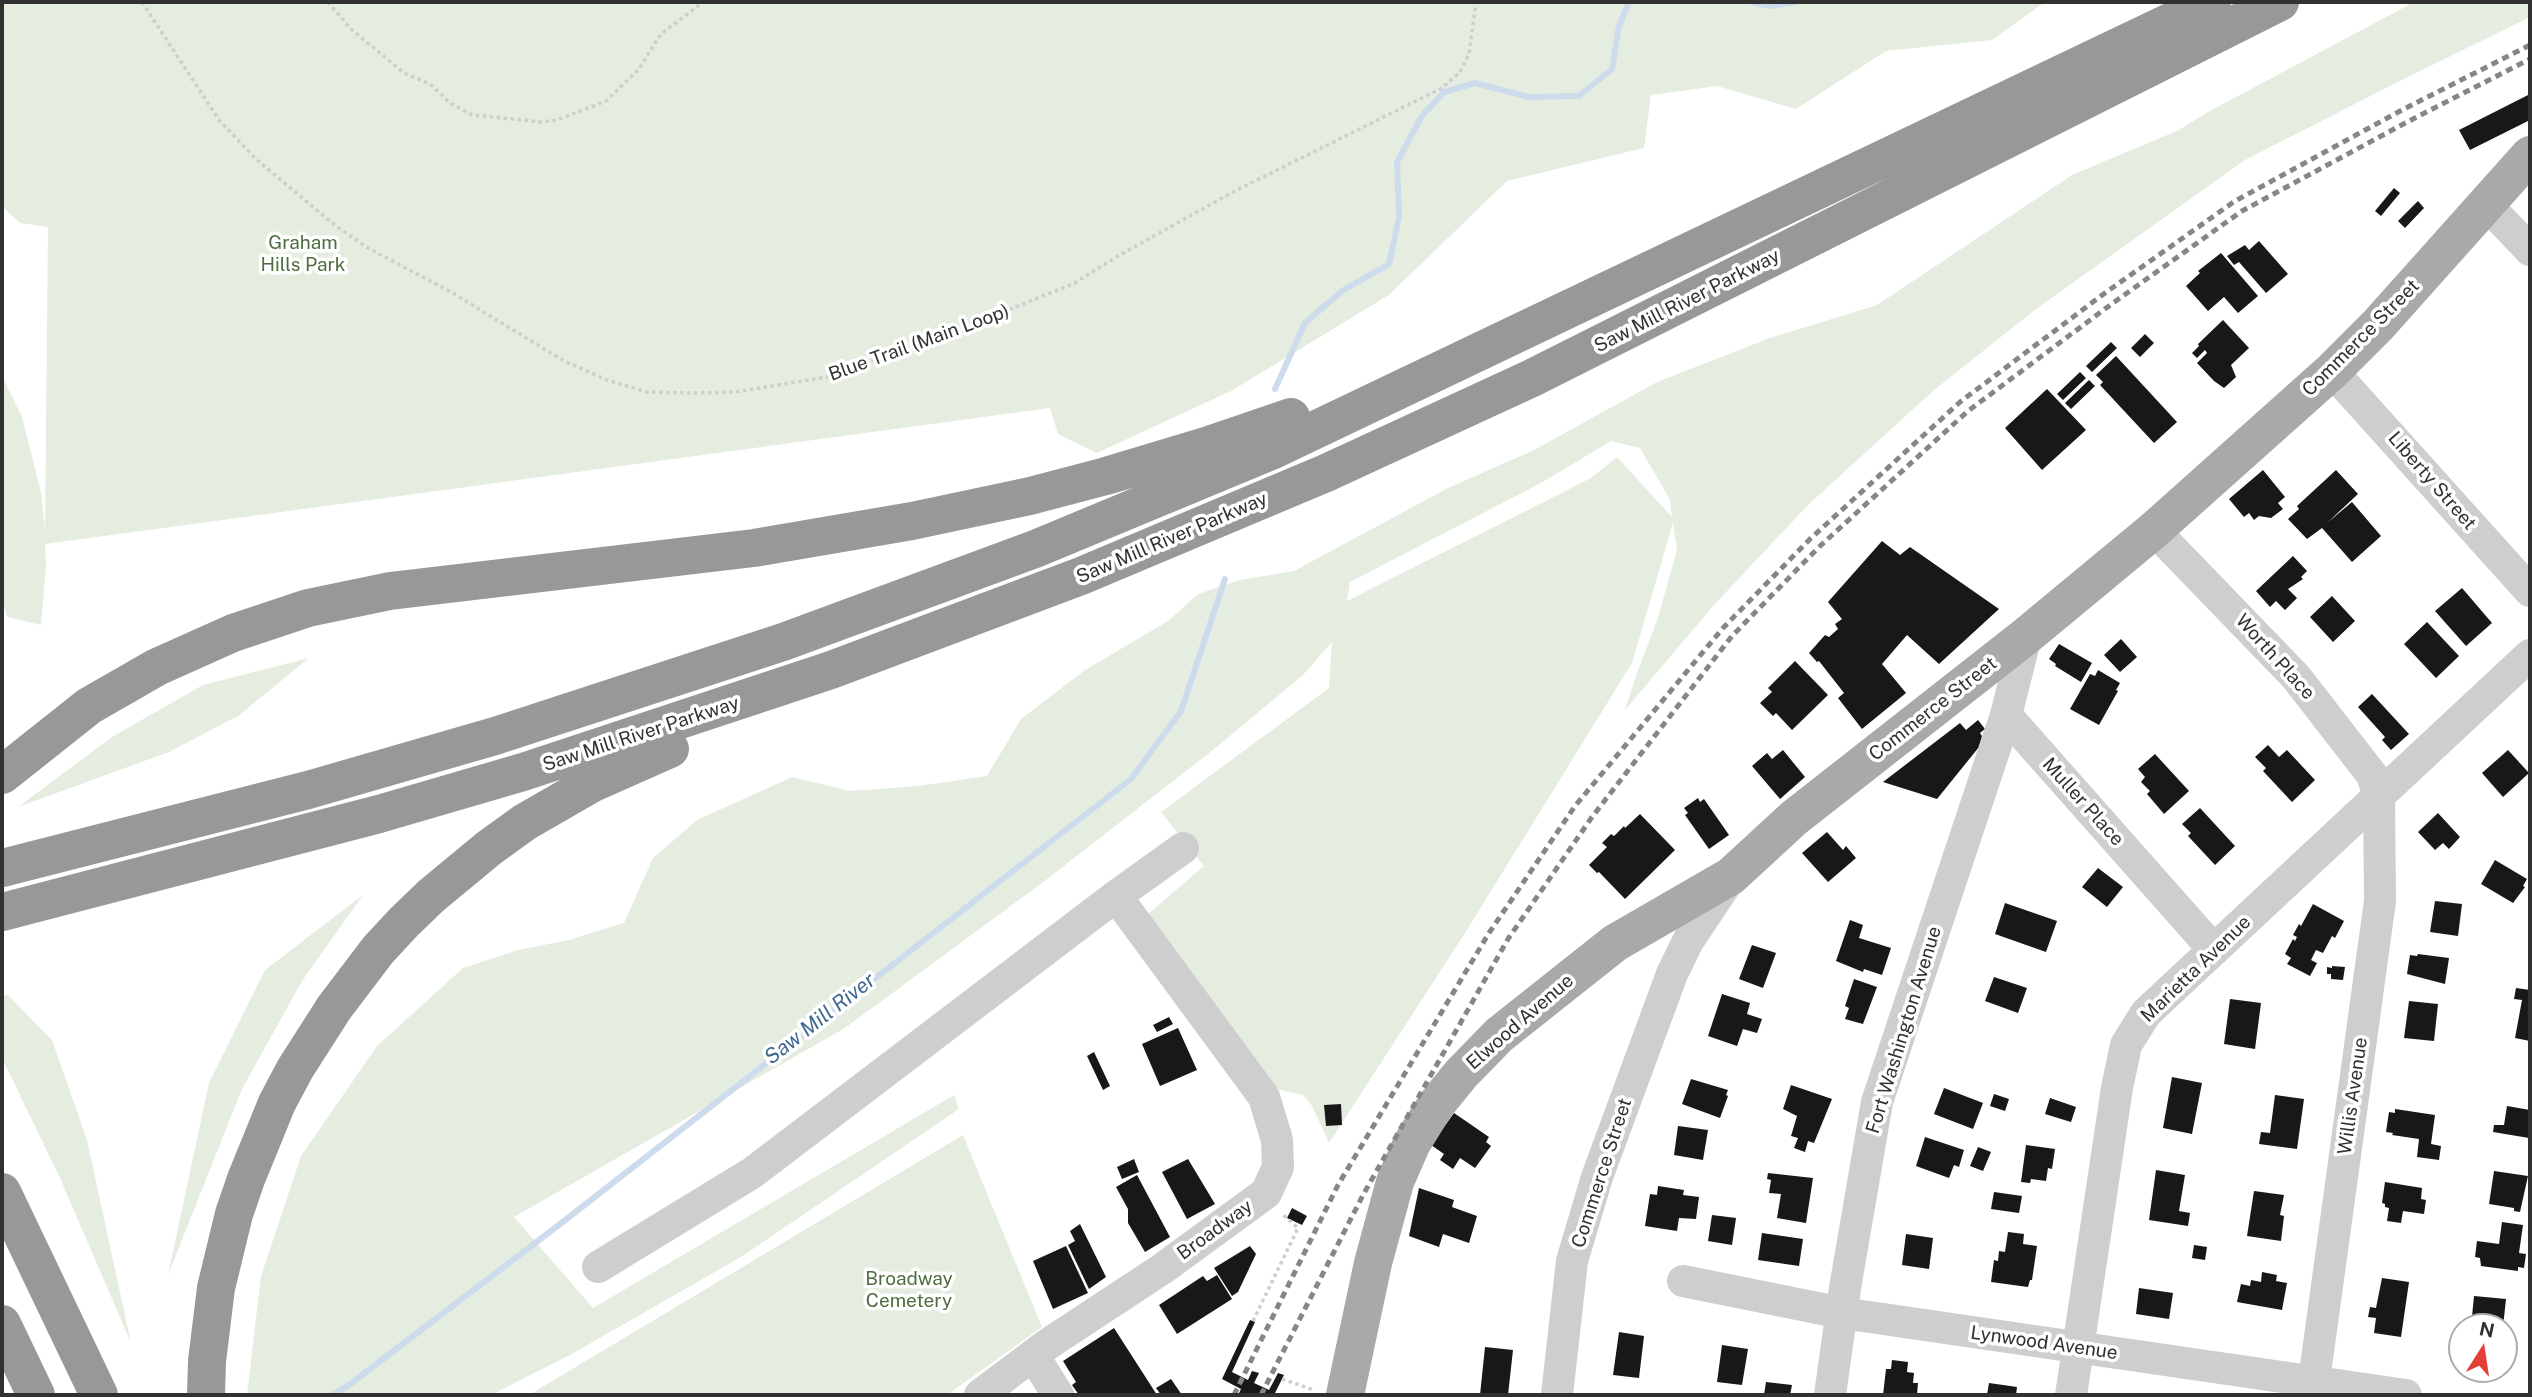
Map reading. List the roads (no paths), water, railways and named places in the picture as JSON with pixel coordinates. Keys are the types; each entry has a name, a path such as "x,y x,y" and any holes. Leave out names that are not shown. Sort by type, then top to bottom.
{"highway":[{"path":"2,868 387,769 710,667 930,589 1271,451 2212,2"},
{"name":"Saw Mill River Parkway","path":"2,912 379,814 611,744 903,644 1150,548 1395,442 1555,366 2280,2"},
{"path":"2,775 89,706 158,667 233,633 308,608 390,591 740,550 938,516 1043,493 1134,468 1316,408 1424,378"},
{"path":"206,1395 216,1288 234,1214 261,1141 295,1069 334,1008 379,950 431,896 525,822 591,784 664,751 838,688 1150,548"},
{"path":"2,1192 99,1395"},
{"path":"2,1324 36,1395"}],"main road":[{"name":"Commerce Street","path":"1731,876 1794,818 2026,636 2154,530 2332,371 2378,324 2530,155"},
{"name":"Elwood Avenue","path":"1329,1393 1373,1263 1395,1182 1412,1143 1435,1107 1461,1074 1499,1035 1615,943 1731,876"}],"street":[{"path":"2486,204 2530,250"},
{"name":"Liberty Street","path":"2332,371 2530,592"},
{"name":"Worth Place","path":"2154,530 2296,677 2372,775 2379,796"},
{"path":"2006,715 2026,636"},
{"name":"Marietta Avenue","path":"2071,1395 2117,1088 2126,1045 2146,1013 2530,655"},
{"name":"Muller Place","path":"2006,715 2214,950"},
{"name":"Fort Washington Avenue","path":"1830,1395 1877,1102 2006,715"},
{"name":"Willis Avenue","path":"2313,1389 2380,901 2379,796"},
{"path":"598,1267 752,1173 1183,848"},
{"name":"Commerce Street","path":"1557,1395 1573,1261 1597,1177 1672,974 1688,941 1731,876"},
{"name":"Broadway","path":"980,1395 1266,1193 1278,1167 1277,1140 1264,1097 1116,896"},
{"name":"Lynwood Avenue","path":"1683,1281 1842,1313 2313,1389 2406,1395"},
{"path":"1033,1355 1058,1395"}],"waterway":[{"name":"Saw Mill River","path":"1275,389 1305,323 1342,291 1389,264 1399,217 1397,162 1422,116 1444,92 1475,83 1529,97 1579,96 1612,69 1619,26 1629,2"},
{"name":"Saw Mill River","path":"1752,2 1770,6 1797,2"},
{"name":"Saw Mill River","path":"332,1395 345,1388 564,1221 1131,779 1181,711 1225,579"}],"railway":[{"path":"1234,1395 1338,1185 1489,933 1575,806 1723,628 1810,539 1960,402 2105,293 2235,201 2402,110 2530,45"},
{"path":"1261,1395 1363,1195 1508,939 1592,817 1732,636 1819,547 1968,411 2113,303 2242,211 2530,59"}],"park label":[{"name":"Graham Hills Park","path":"303,254"},
{"name":"Broadway Cemetery","path":"909,1290"}]}
